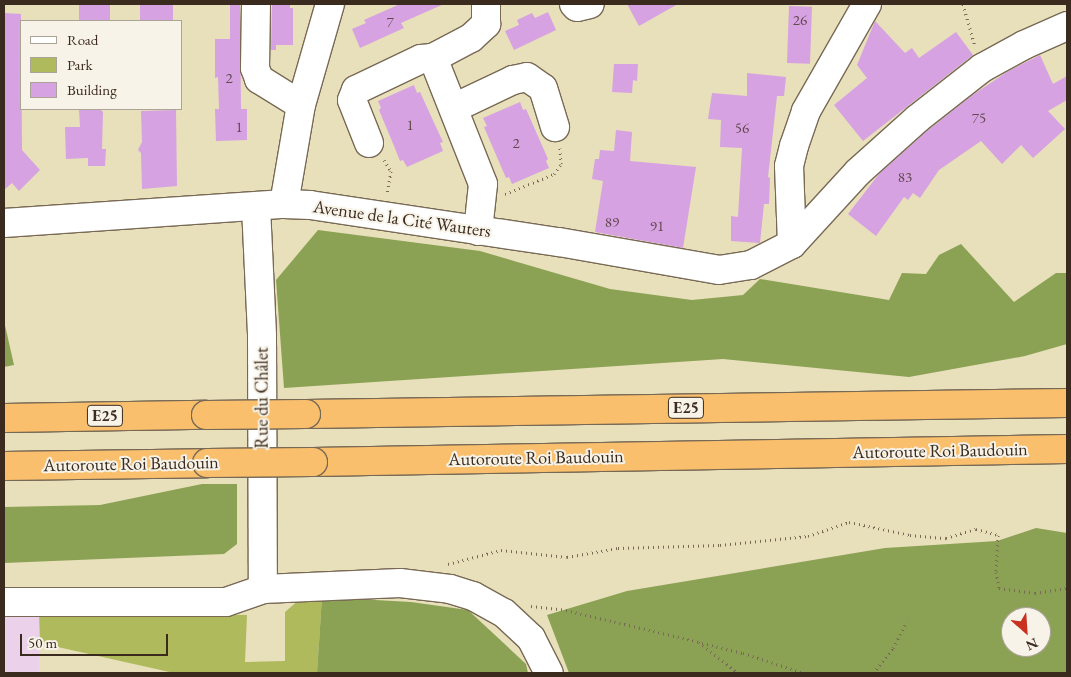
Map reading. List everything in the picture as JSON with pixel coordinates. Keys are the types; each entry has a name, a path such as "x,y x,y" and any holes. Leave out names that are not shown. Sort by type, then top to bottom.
{"highway":[{"name":"E25","path":"4,418 1067,402"},
{"name":"Autoroute Roi Baudouin","path":"4,466 1067,449"}],"street":[{"path":"256,4 255,68 259,79 301,105"},
{"path":"284,204 301,105 330,4"},
{"path":"369,143 352,100 356,90 422,59 433,58 471,38 486,24 486,4"},
{"path":"574,4 577,7 590,4"},
{"path":"792,244 790,166 794,146 806,111 867,4"},
{"path":"792,244 858,172 917,119 982,68 1024,45 1067,26"},
{"path":"433,58 483,184 478,231"},
{"path":"454,108 513,80 527,77 542,88 555,127"},
{"name":"Avenue de la Cité Wauters","path":"4,223 284,204 384,216 718,270 751,265 792,244"},
{"name":"Rue du Châlet","path":"256,207 262,336 263,589"},
{"path":"4,602 226,602 263,589 400,583 450,589 473,596 504,613 531,638 549,673"}],"path":[{"path":"963,4 982,68"},
{"path":"482,195 494,197 518,190 554,174 561,164 561,149 555,127"},
{"path":"369,143 391,171 384,216"},
{"path":"439,566 501,550 567,557 618,548 720,545 808,536 849,522 910,535 946,538 976,529 998,535 996,572 999,588 1035,593 1067,588"},
{"path":"504,613 525,606 561,608 743,653 804,673"},
{"path":"873,673 893,648 907,622"},
{"path":"699,642 738,673"}],"shaded area":[{"path":"4,612 39,612 39,673 4,673"}],"green space":[{"path":"318,230 480,251 610,289 692,300 743,295 760,279 889,300 902,273 926,274 939,255 961,244 1014,302 1056,273 1067,273 1067,344 1025,356 909,377 723,359 284,388 276,280"},
{"path":"4,321 14,365 4,367"},
{"path":"202,484 237,484 237,544 224,554 4,563 4,507 100,505"},
{"path":"1036,528 1067,533 1067,673 569,673 547,615 627,591 885,548 997,541"},
{"path":"322,597 317,673 174,673 40,643 39,612 247,615 245,662 285,661 285,612 300,599"},
{"path":"322,597 411,602 468,610 526,664 528,673 317,673"}],"building":[{"path":"79,4 110,4 110,20 79,20"},
{"path":"140,4 173,4 173,20 140,20"},
{"path":"230,4 240,4 241,109 247,109 247,140 216,141 215,109 219,109 218,77 215,78 215,39 230,39"},
{"path":"272,4 290,4 290,8 293,8 293,45 276,45 276,50 271,50"},
{"path":"400,4 444,4 401,23 404,28 360,48 352,29 366,23 364,20"},
{"path":"627,4 678,4 639,26"},
{"path":"789,6 812,7 810,64 787,63"},
{"path":"548,12 556,30 514,50 505,31 519,25 517,20 532,13 535,18"},
{"path":"4,13 21,14 20,110 22,110 22,150 40,170 19,191 12,183 4,190"},
{"path":"875,21 905,53 912,48 919,58 956,32 973,55 863,141 834,105 867,78 857,65"},
{"path":"1040,55 1053,84 1067,76 1067,100 1048,111 1065,129 1033,158 1021,145 1002,164 981,141 939,170 920,198 913,193 908,200 904,197 876,236 848,214 879,174 927,131 974,94 1007,72"},
{"path":"614,64 638,64 637,81 633,80 632,93 612,92"},
{"path":"747,73 786,77 784,96 777,96 768,177 770,178 769,204 764,204 760,243 731,241 731,216 738,217 742,148 720,147 721,120 708,119 712,93 747,96"},
{"path":"414,85 417,93 420,92 443,142 440,143 443,151 407,167 403,160 400,161 379,110 381,108 378,101"},
{"path":"520,102 523,110 526,109 548,159 546,161 549,168 512,184 509,177 506,178 484,127 487,126 483,118"},
{"path":"79,110 101,110 103,112 102,149 106,149 105,166 88,166 88,158 66,159 65,127 80,127"},
{"path":"176,110 177,186 142,189 141,153 138,150 142,142 141,111"},
{"path":"616,130 632,132 630,161 696,167 683,248 595,232 603,181 592,179 595,159 599,159 600,150 614,151"}]}
